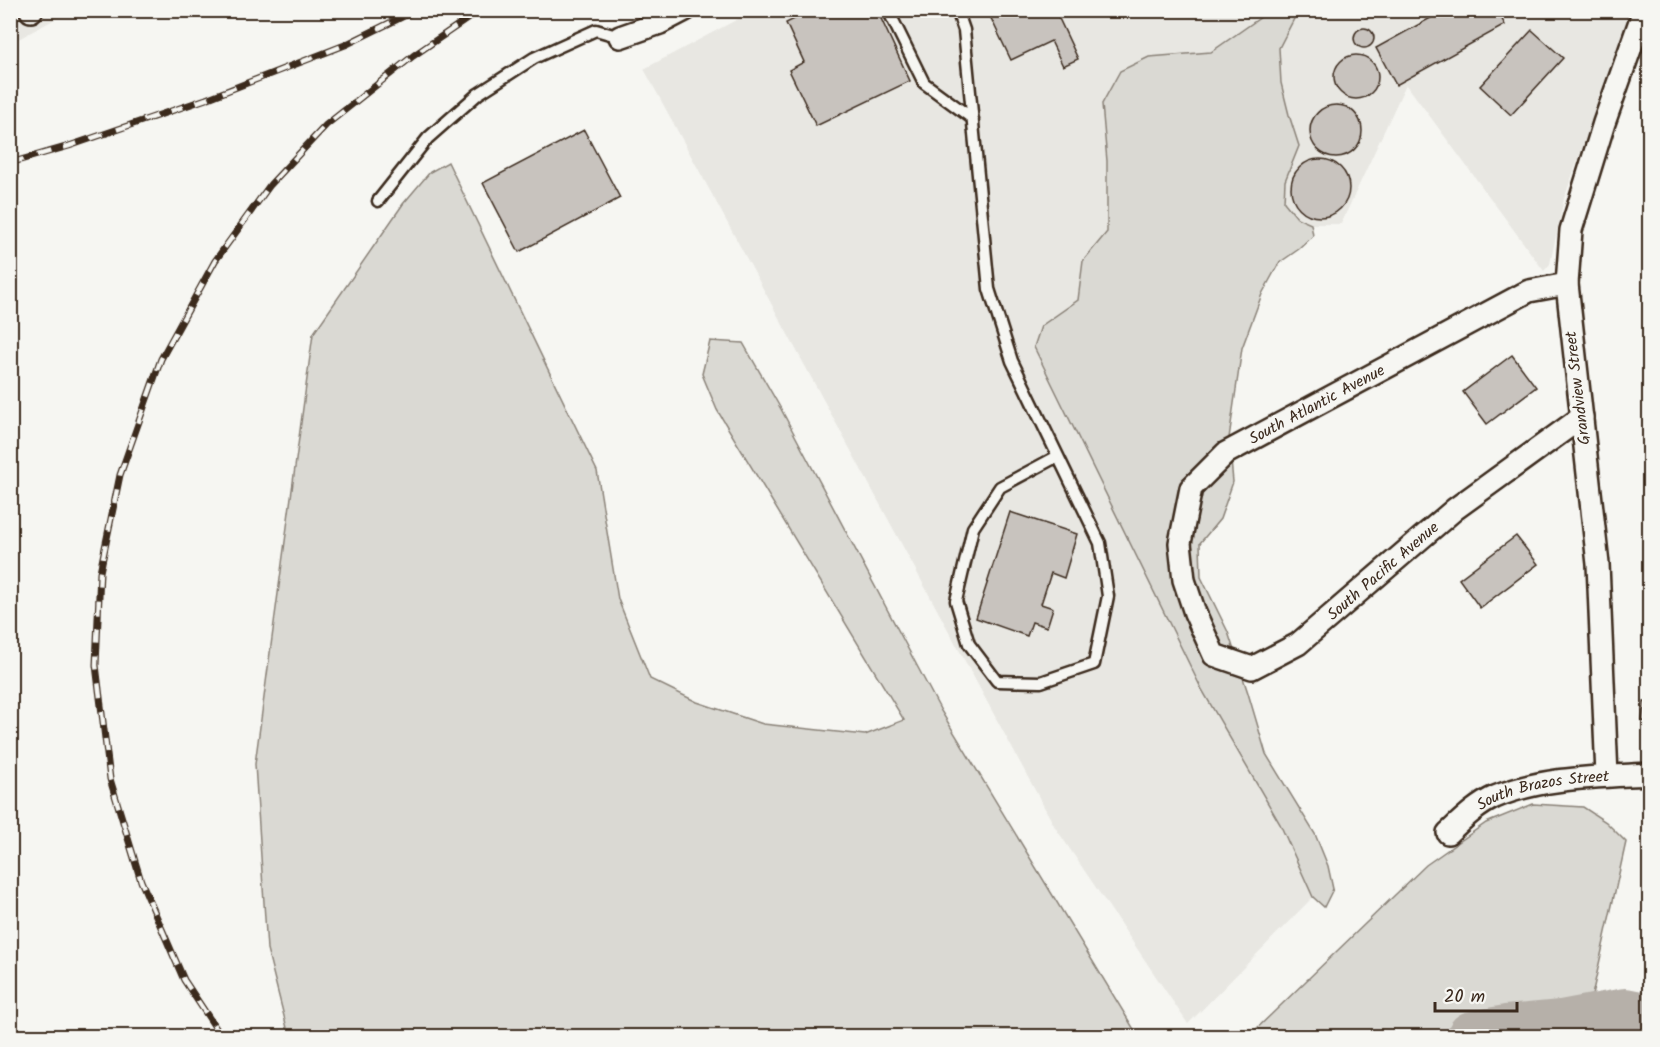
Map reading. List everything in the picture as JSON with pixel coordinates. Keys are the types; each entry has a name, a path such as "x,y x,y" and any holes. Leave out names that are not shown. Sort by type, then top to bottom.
{"street":[{"path":"620,37 685,10"},
{"name":"Grandview Street","path":"1607,776 1598,564 1567,284 1571,230 1604,123 1644,10"},
{"name":"South Atlantic Avenue","path":"1195,613 1184,580 1180,543 1191,488 1226,453 1529,291 1567,284"},
{"name":"South Pacific Avenue","path":"1195,613 1214,655 1252,668 1298,644 1455,509 1582,417"},
{"name":"South Brazos Street","path":"1448,833 1466,816 1494,797 1533,784 1650,774"}],"lane":[{"path":"888,10 924,83 973,119"},
{"path":"957,10 964,30 989,289 1012,361 1058,456 1100,543 1108,596 1094,664 1041,682 997,681 969,644 956,601 973,528 1000,488 1058,456"},
{"path":"378,201 428,138 478,94 534,58 596,30 620,37"}],"shaded area":[{"path":"11,11 70,11 11,43"},
{"path":"753,11 1264,11 1261,17 1211,52 1149,57 1102,104 1107,161 1107,232 1083,261 1079,300 1041,326 1116,515 1201,688 1280,824 1313,897 1188,1024 1055,827 644,69"},
{"path":"1264,11 1298,11 1279,48 1281,83 1299,146 1285,181 1284,202 1297,218 1311,224 1313,236 1279,263 1262,294 1242,348 1229,438 1233,482 1220,519 1200,543 1201,577 1228,632 1266,754 1315,834 1328,866 1333,889 1324,907 1313,897 1280,824 1201,688 1034,347 1041,326 1078,300 1083,261 1107,232 1107,161 1102,104 1120,71 1149,57 1211,52 1261,17"},
{"path":"1298,11 1631,11 1564,199 1550,264 1544,271 1406,84 1341,224 1311,224 1297,218 1284,202 1285,181 1299,146 1281,83 1279,48"},
{"path":"448,162 597,471 618,599 650,679 697,702 763,724 865,735 904,720 717,410 702,374 710,341 743,343 781,409 941,711 1138,1036 289,1036 267,949 255,764 313,334 403,204 430,172"},
{"path":"1533,804 1583,807 1606,822 1626,842 1591,1000 1482,1016 1435,1036 1398,1036 1383,1031 1375,1036 1249,1036 1426,865 1486,823"}],"building":[{"path":"813,10 877,10 910,81 816,126 789,70 804,62 786,23"},
{"path":"990,10 1055,10 1078,59 1063,66 1051,41 1011,60 988,12"},
{"path":"1445,10 1497,10 1505,25 1396,85 1376,48"},
{"path":"1364,28 1371,31 1374,38 1371,45 1364,48 1357,45 1354,38 1357,31"},
{"path":"1532,30 1563,58 1511,115 1480,86"},
{"path":"1356,55 1364,56 1372,61 1377,69 1377,85 1372,93 1364,98 1356,99 1348,98 1340,93 1335,85 1334,77 1335,69 1340,61 1348,56"},
{"path":"1336,105 1346,107 1354,113 1360,121 1362,131 1360,141 1354,149 1346,155 1336,157 1326,155 1318,149 1312,141 1310,131 1312,121 1318,113 1326,107"},
{"path":"584,130 620,198 519,252 483,183"},
{"path":"1314,159 1326,159 1341,167 1349,182 1349,194 1341,209 1326,217 1314,217 1299,209 1291,194 1291,182 1299,167"},
{"path":"1512,355 1536,387 1487,424 1463,392"},
{"path":"1010,512 1077,534 1064,578 1051,573 1041,604 1053,608 1047,627 1032,622 1027,636 976,618"},
{"path":"1516,536 1538,564 1480,608 1459,579"},
{"path":"1644,702 1650,702 1650,735 1649,722 1642,721"}],"waterway":[{"path":"1472,1036 1561,1025 1625,1013 1650,1018"}],"railway":[{"path":"10,163 69,146 206,99 345,45 416,10"},
{"path":"221,1036 184,980 141,881 110,779 96,665 100,572 120,475 161,359 215,261 270,185 326,125 413,56 480,10"},
{"path":"10,1027 28,1036"}]}
